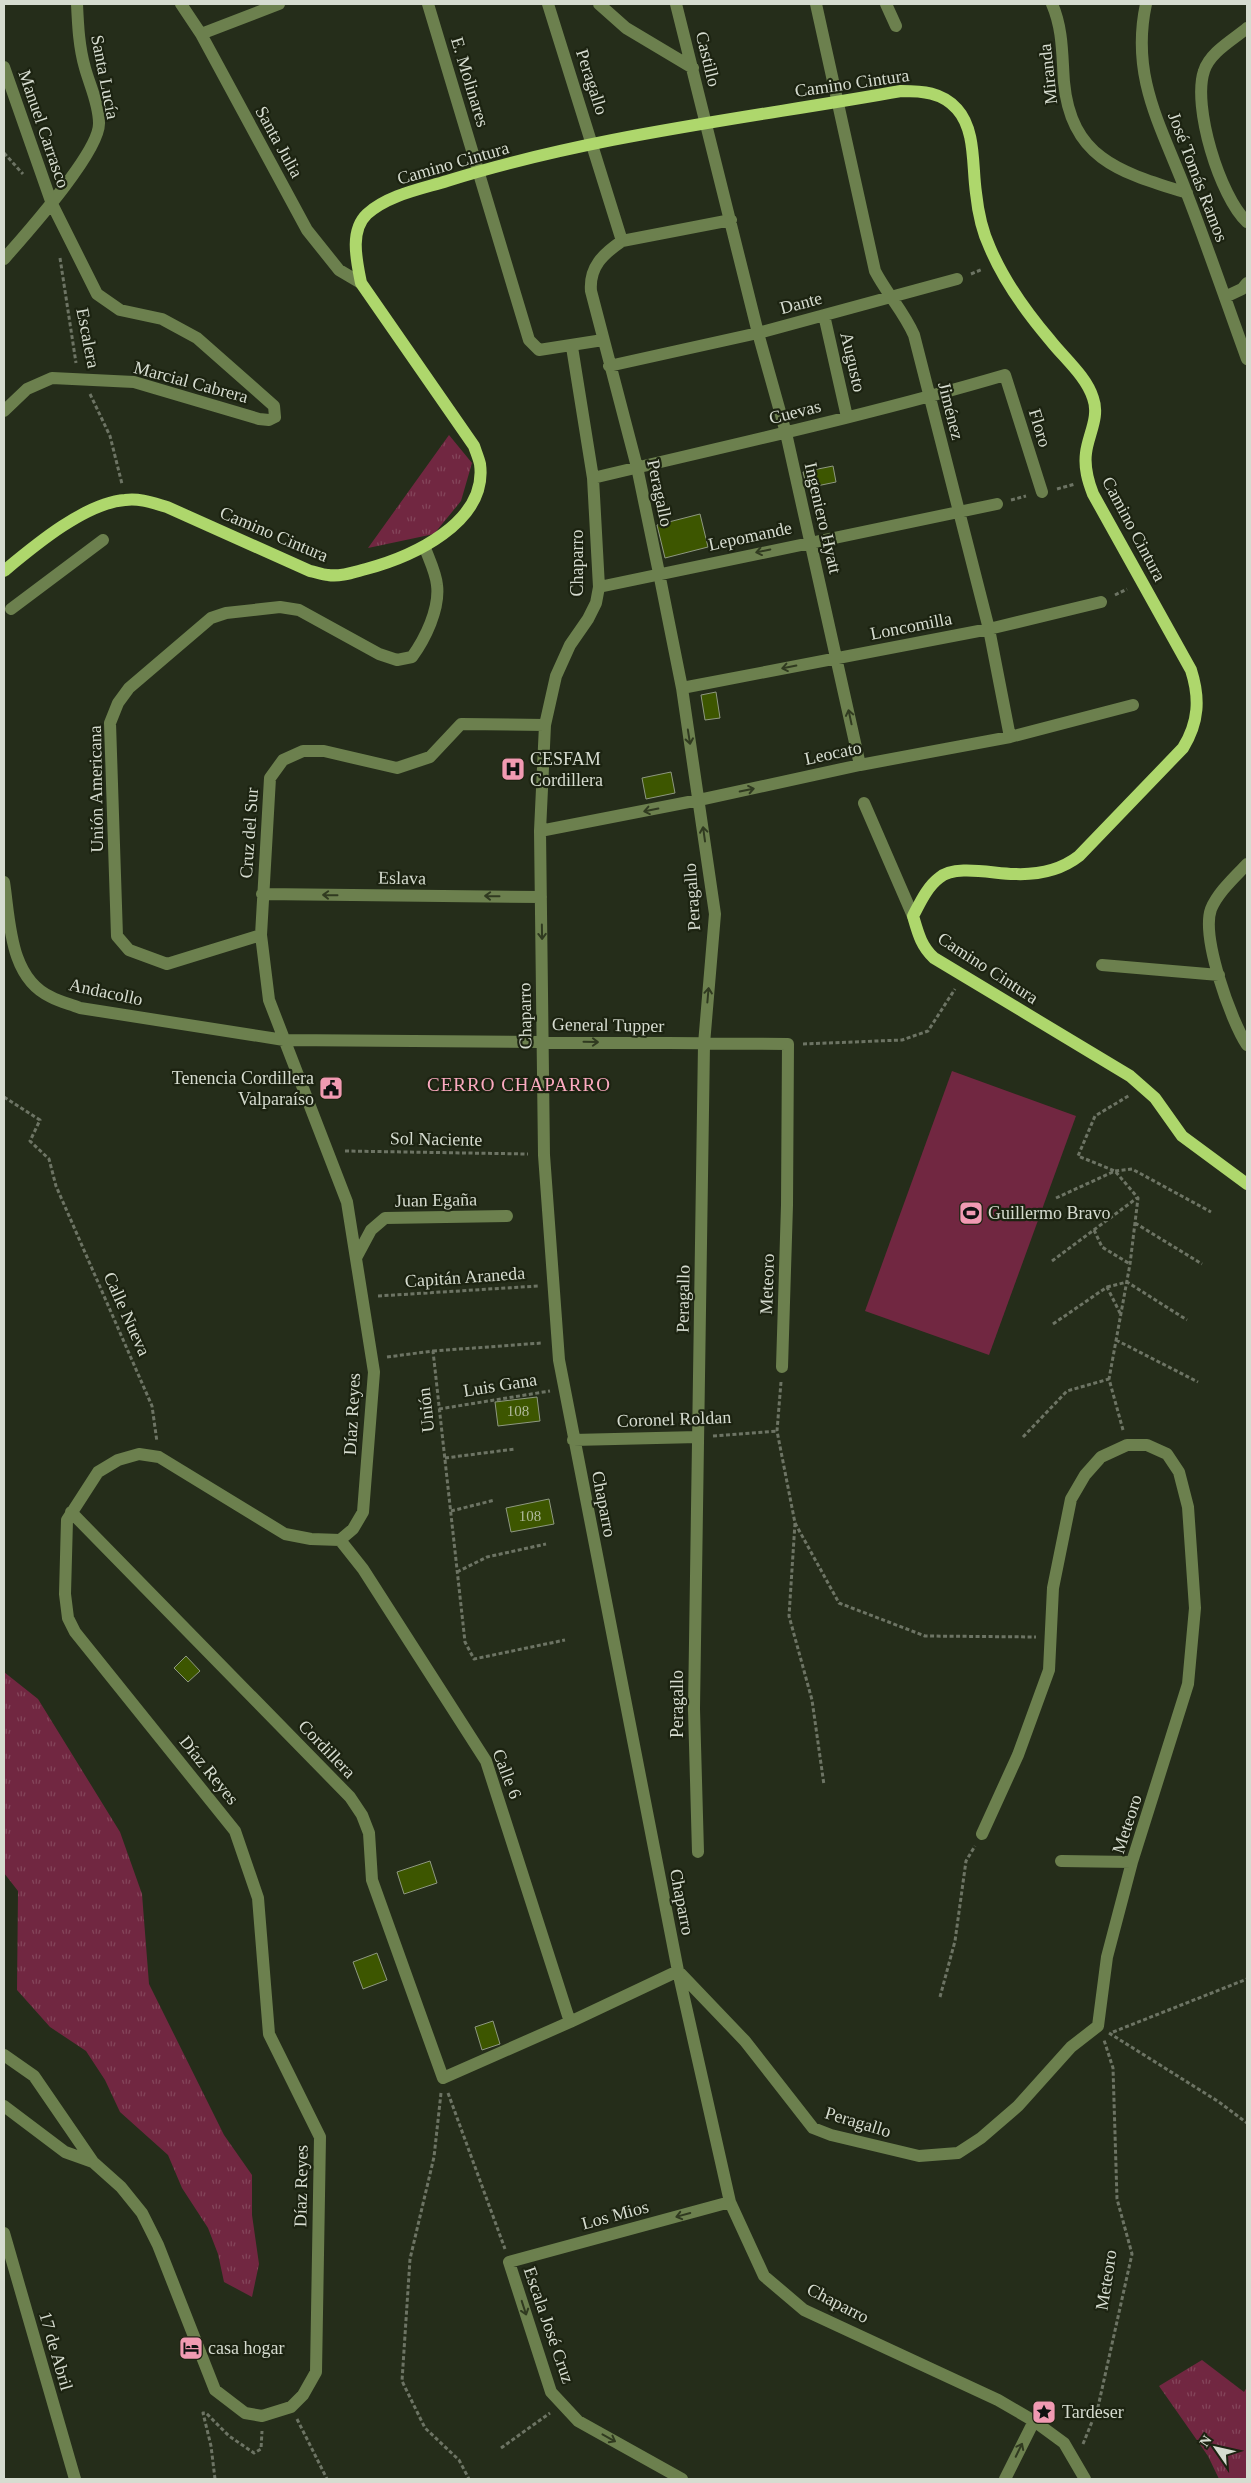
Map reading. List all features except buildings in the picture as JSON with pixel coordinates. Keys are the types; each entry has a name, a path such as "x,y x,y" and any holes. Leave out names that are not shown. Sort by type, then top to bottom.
{"main road":[{"name":"Camino Cintura","path":"4,571 43,538 105,504 125,500 145,500 167,507 310,571 329,576 346,574 390,563 425,548 459,519 472,502 479,484 480,464 474,446 361,283 356,257 357,234 366,216 378,206 402,195 479,171 593,145 901,91 936,93 958,110 966,127 971,146 976,191 984,234 998,264 1049,340 1082,378 1093,398 1096,412 1086,453 1088,481 1191,670 1197,688 1198,706 1191,736 1183,748 1103,833 1066,866 1016,874 947,872 931,886 913,916 919,939 926,951 946,966 964,975 1130,1076 1154,1098 1182,1136 1247,1184"}],"street":[{"name":"Santa Lucía","path":"4,259 52,204 87,154 100,125 95,98 79,42 78,4"},
{"name":"Santa Julia","path":"181,4 200,34 307,230 339,270 361,283"},
{"path":"200,34 279,4"},
{"name":"E. Molinares","path":"428,4 479,171"},
{"name":"Peragallo","path":"548,4 622,241 606,252 597,263 590,281 609,366 638,467 682,688 715,914 704,1044 694,1709 698,1852"},
{"path":"598,4 626,28 692,68"},
{"name":"Castillo","path":"676,4 707,124"},
{"name":"Jiménez","path":"816,4 876,271 906,317 914,334 989,629 1010,737"},
{"path":"886,4 896,26"},
{"name":"Miranda","path":"1052,4 1060,22 1066,100 1079,133 1095,154 1129,175 1187,192"},
{"name":"José Tomás Ramos","path":"1146,4 1140,46 1143,71 1152,106 1187,192 1247,358"},
{"path":"1247,28 1212,56 1204,69 1201,85 1201,101 1214,160 1234,207 1247,222"},
{"name":"Manuel Carrasco","path":"4,67 52,204 97,294 120,310 162,320 197,338 274,406 275,417 269,420 259,419"},
{"name":"Ingeniero Hyatt","path":"707,124 758,332 786,433 860,765"},
{"path":"479,171 529,340 539,350 572,347 603,340"},
{"path":"622,241 731,220"},
{"name":"Dante","path":"609,366 758,332 957,279"},
{"path":"1225,297 1242,289 1247,283"},
{"name":"Augusto","path":"824,315 847,417"},
{"name":"Chaparro","path":"572,347 593,478 599,587 592,611 570,645 556,676 545,725 540,831 544,1155 559,1360 573,1440 678,1971 730,2202 764,2276 804,2310 998,2400 1034,2421 1064,2443 1085,2479"},
{"name":"Cuevas","path":"593,478 929,398 1005,375"},
{"name":"Floro","path":"1005,375 1042,492"},
{"name":"Marcial Cabrera","path":"4,411 26,390 52,378 134,382 259,419"},
{"name":"Lepomande","path":"599,587 810,541 997,504"},
{"path":"10,609 103,540"},
{"name":"Unión Americana","path":"261,935 167,964 129,950 117,936 110,722 118,703 129,688 211,618 226,613 280,607 300,610 379,654 397,660 412,658 423,641 434,607 437,585 425,548"},
{"name":"Loncomilla","path":"682,688 989,629 1101,602"},
{"name":"Leocato","path":"540,831 699,800 860,765 1010,737 1133,705"},
{"name":"Cruz del Sur","path":"284,1040 269,1000 261,935 270,778 283,760 302,751 324,751 397,768 430,757 461,724 545,725"},
{"path":"864,803 913,916"},
{"path":"1247,864 1220,894 1211,910 1210,941 1218,975 1247,1045"},
{"name":"Andacollo","path":"4,882 14,947 25,975 49,997 80,1008 284,1040"},
{"name":"Eslava","path":"262,894 541,897"},
{"path":"1102,965 1218,975"},
{"name":"General Tupper","path":"284,1040 788,1044"},
{"name":"Díaz Reyes","path":"284,1040 348,1202 374,1372 363,1512 353,1529 340,1540 311,1539 285,1534 159,1458 139,1454 118,1460 98,1472 71,1512 67,1520 65,1594 68,1618 75,1632 235,1831 258,1898 269,2034 320,2137 316,2372 303,2395 291,2407"},
{"name":"Meteoro","path":"782,1368 787,1204 788,1044"},
{"name":"Juan Egaña","path":"356,1258 371,1230 385,1218 508,1216"},
{"name":"Coronel Roldan","path":"573,1440 698,1436"},
{"name":"Meteoro","path":"982,1834 1018,1755 1049,1670 1052,1588 1071,1499 1085,1475 1101,1457 1127,1445 1147,1445 1167,1454 1179,1472 1188,1507 1195,1608 1188,1684 1132,1862 1108,1957 1098,2026"},
{"name":"Cordillera","path":"71,1512 350,1797 358,1809 369,1833 372,1880 443,2078"},
{"name":"Calle 6","path":"340,1540 363,1569 486,1761 570,2022"},
{"path":"1061,1861 1132,1862"},
{"path":"443,2078 570,2022 678,1971"},
{"name":"Peragallo","path":"678,1971 745,2041 813,2128 831,2135 919,2156 958,2153 981,2138 1018,2106 1071,2047 1098,2026"},
{"path":"4,2055 34,2076 93,2162 121,2187 142,2213 158,2246 215,2390 245,2413 262,2416 291,2407"},
{"path":"4,2106 65,2152 93,2162"},
{"name":"Los Mios","path":"509,2262 730,2202"},
{"name":"17 de Abril","path":"4,2233 75,2479"},
{"name":"Escala José Cruz","path":"509,2262 551,2392 578,2421 682,2479"},
{"path":"1004,2479 1034,2421"}],"path":[{"name":"Escalera","path":"59,252 77,367 110,436 125,500"},
{"path":"957,279 998,264"},
{"path":"1101,602 1141,581"},
{"path":"788,1044 902,1040 928,1031 964,975"},
{"path":"1127,1445 1109,1379 1130,1264 1138,1198 1115,1170 1078,1156 1095,1116 1144,1087"},
{"name":"Calle Nueva","path":"4,1097 40,1120 30,1141 48,1159 56,1186 152,1406 159,1458"},
{"name":"Sol Naciente","path":"327,1151 544,1155"},
{"path":"1056,1198 1115,1170 1132,1168 1211,1212"},
{"path":"1052,1261 1138,1198"},
{"path":"1135,1223 1202,1264"},
{"path":"1094,1230 1102,1247 1130,1264"},
{"path":"1053,1324 1107,1287 1126,1282 1187,1320"},
{"name":"Capitán Araneda","path":"378,1296 554,1285"},
{"path":"377,1286 379,1305"},
{"path":"1107,1287 1121,1314"},
{"path":"1116,1340 1198,1382"},
{"path":"384,1348 384,1357 558,1342"},
{"name":"Unión","path":"433,1352 465,1642 474,1659 565,1640"},
{"path":"782,1368 777,1431 795,1523 789,1616 812,1700 824,1785"},
{"path":"1024,1438 1067,1391 1109,1379"},
{"name":"Luis Gana","path":"439,1409 565,1388"},
{"name":"Coronel Roldan","path":"698,1436 777,1431"},
{"path":"445,1458 515,1448"},
{"path":"451,1511 495,1500"},
{"path":"795,1523 839,1604 925,1636 1051,1637"},
{"path":"457,1572 487,1556 546,1544"},
{"path":"940,1997 955,1941 966,1861 982,1834"},
{"path":"1110,2034 1247,1979"},
{"path":"1098,2026 1219,2102 1247,2123"},
{"name":"Meteoro","path":"1076,2461 1098,2407 1132,2254 1117,2199 1113,2068 1098,2026"},
{"path":"443,2078 491,2207 509,2262"},
{"path":"443,2078 434,2157 410,2259 402,2381 425,2428 459,2460 469,2479"},
{"path":"501,2448 563,2404"},
{"path":"291,2407 327,2479"},
{"path":"216,2479 203,2413 206,2413 229,2436 254,2453 261,2449 262,2416"}],"green space":[{"path":"449,435 472,463 461,501 434,534 368,548"},
{"name":"Guillermo Bravo","path":"952,1071 1076,1116 989,1355 865,1311"},
{"path":"4,1672 38,1699 120,1832 142,1894 149,1984 224,2135 252,2175 252,2215 259,2264 252,2297 224,2282 218,2254 208,2228 182,2188 168,2155 120,2112 105,2080 86,2051 50,2027 17,1990 18,1891 4,1873"},
{"path":"1202,2360 1244,2392 1247,2387 1247,2479 1219,2479 1208,2456 1159,2386"}],"place":[{"name":"CESFAM Cordillera","path":"513,769"},
{"name":"Tenencia Cordillera Valparaíso","path":"331,1088"},
{"name":"Guillermo Bravo","path":"971,1213"},
{"name":"casa hogar","path":"191,2348"},
{"name":"Tardeser","path":"1044,2412"}],"district":[{"name":"CERRO CHAPARRO","path":"519,1084"}]}
